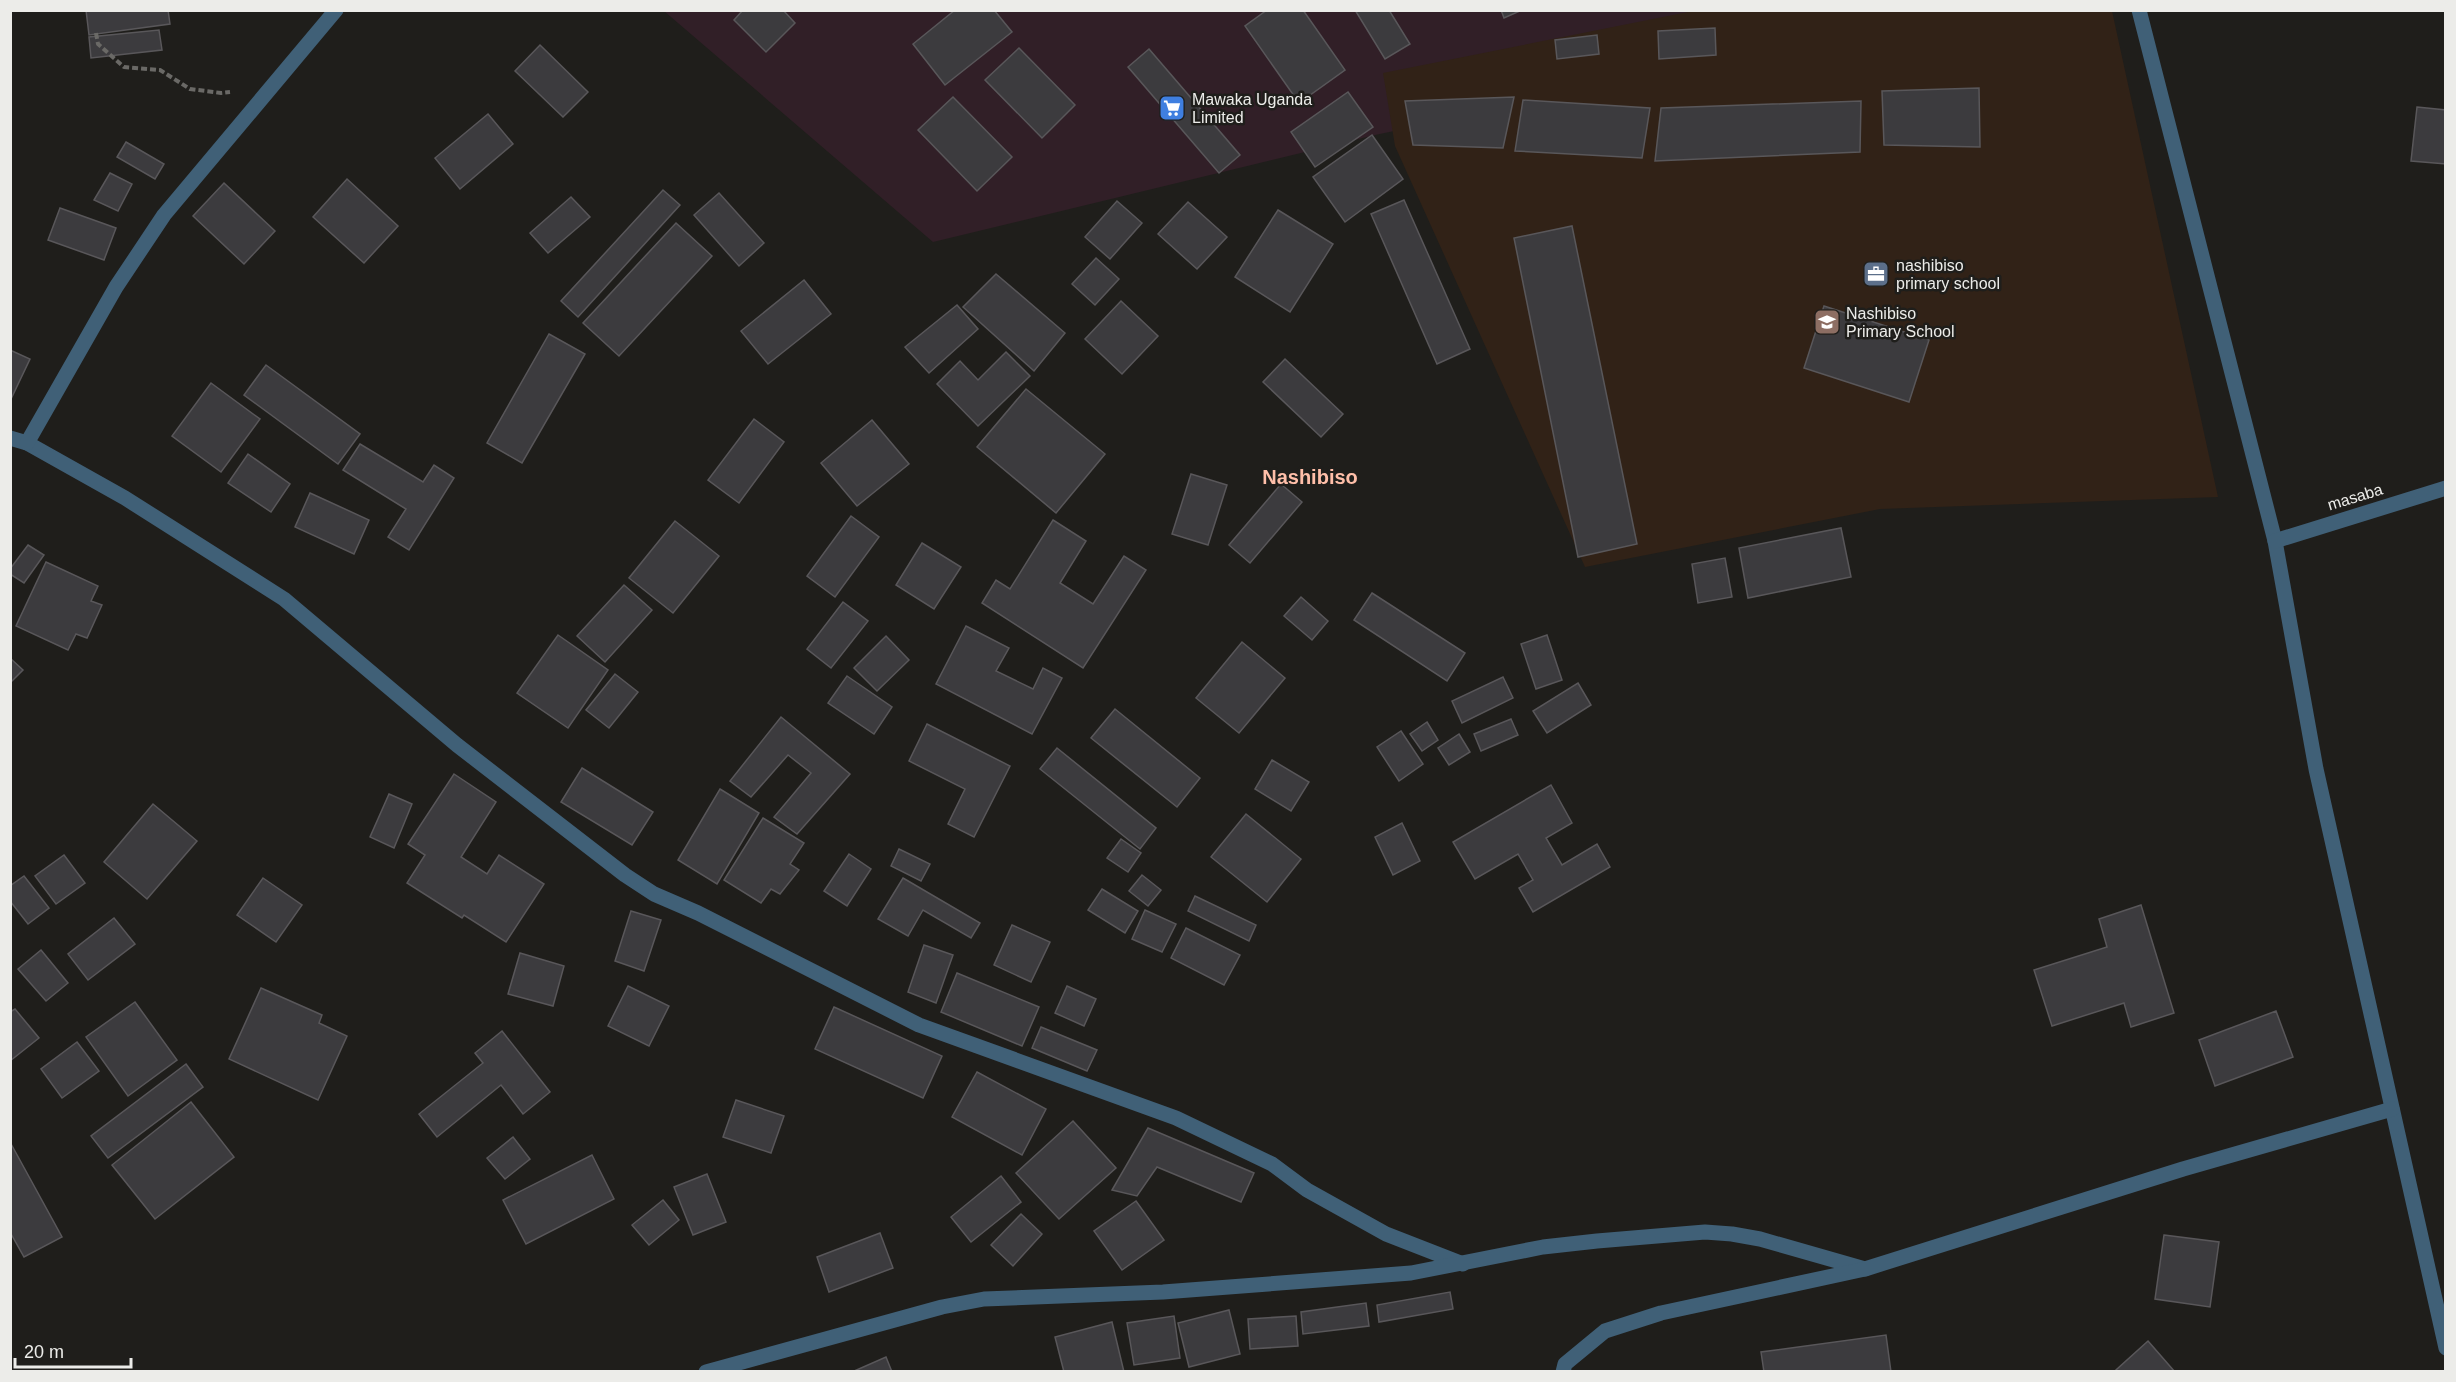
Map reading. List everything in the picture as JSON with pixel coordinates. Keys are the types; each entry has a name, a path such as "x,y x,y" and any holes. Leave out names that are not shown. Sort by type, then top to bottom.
{"street":[{"path":"27,443 116,287 164,215 336,10"},
{"path":"2139,10 2275,541 2316,769 2445,1348"},
{"path":"10,438 27,443 124,498 284,599 457,745 625,875 654,894 698,913 919,1025 1176,1118 1272,1164 1307,1190 1386,1234 1463,1264"},
{"name":"masaba","path":"2275,541 2445,488"},
{"path":"1563,1371 1565,1364 1605,1331 1661,1313 1865,1269 2183,1169 2392,1109"},
{"path":"706,1371 942,1306 984,1299 1163,1292 1411,1273 1543,1247 1705,1232 1760,1239 1865,1269"}],"path":[{"path":"96,33 98,44 124,67 160,70 190,89 220,93 269,91"}],"shaded area":[{"path":"664,11 1964,11 1375,135 933,242"},
{"name":"Nashibiso Primary School","path":"1693,11 2112,11 2218,497 1880,509 1585,567 1395,146 1383,73"}],"building":[{"path":"86,10 168,10 170,24 89,35"},
{"path":"743,10 783,10 795,23 766,52 734,20"},
{"path":"955,10 994,10 1012,32 945,85 913,44"},
{"path":"1267,10 1303,10 1345,70 1299,103 1245,26"},
{"path":"1355,10 1389,10 1410,44 1385,59"},
{"path":"1501,10 1522,10 1504,18"},
{"path":"1715,28 1716,55 1659,59 1658,31"},
{"path":"159,30 162,50 91,58 89,37"},
{"path":"1597,35 1599,54 1557,59 1555,40"},
{"path":"540,45 588,92 563,117 515,71"},
{"path":"1019,48 1075,105 1042,138 985,80"},
{"path":"1149,49 1240,155 1219,173 1128,67"},
{"path":"1979,88 1980,147 1884,145 1882,91"},
{"path":"1348,92 1373,127 1315,167 1291,132"},
{"path":"953,97 1012,157 977,191 918,130"},
{"path":"1514,97 1503,148 1413,145 1405,101"},
{"path":"1523,100 1650,108 1642,158 1515,151"},
{"path":"1861,101 1860,152 1655,161 1661,108"},
{"path":"2417,107 2446,110 2446,164 2411,161"},
{"path":"488,114 513,144 460,189 435,158"},
{"path":"1372,135 1403,179 1345,222 1313,177"},
{"path":"126,142 164,164 155,179 117,157"},
{"path":"110,173 132,184 118,211 94,200"},
{"path":"347,179 398,226 364,263 313,217"},
{"path":"224,183 275,231 244,264 193,216"},
{"path":"663,190 680,205 578,317 561,301"},
{"path":"719,193 764,243 739,266 694,215"},
{"path":"571,197 590,217 548,253 530,233"},
{"path":"1404,200 1470,349 1437,364 1371,214"},
{"path":"1117,201 1142,223 1110,259 1085,237"},
{"path":"1188,202 1227,237 1197,269 1158,234"},
{"path":"60,208 116,228 104,260 48,240"},
{"path":"1278,210 1333,244 1290,312 1235,277"},
{"path":"676,223 712,256 619,356 583,323"},
{"path":"1572,226 1637,544 1578,557 1514,238"},
{"path":"1096,258 1119,279 1095,305 1072,284"},
{"path":"996,274 1065,333 1034,371 963,307"},
{"path":"804,280 831,314 768,364 741,331"},
{"path":"1121,301 1158,336 1122,374 1085,339"},
{"path":"957,305 978,329 929,373 905,347"},
{"path":"1824,306 1929,340 1909,402 1804,368"},
{"path":"549,334 585,354 522,463 487,443"},
{"path":"10,350 30,359 11,399 10,399"},
{"path":"1006,352 1030,376 978,426 937,384 960,361 978,380"},
{"path":"1285,359 1343,414 1321,437 1263,382"},
{"path":"266,365 360,434 338,464 244,395"},
{"path":"211,383 260,419 221,472 172,436"},
{"path":"1026,389 1105,454 1056,513 977,447"},
{"path":"754,419 784,442 739,503 708,480"},
{"path":"872,420 909,464 857,506 821,463"},
{"path":"360,444 423,482 434,465 454,478 409,550 388,537 406,509 343,470"},
{"path":"248,454 290,484 271,512 228,483"},
{"path":"1191,474 1227,485 1208,545 1172,534"},
{"path":"1281,484 1302,502 1250,563 1229,545"},
{"path":"310,493 369,520 354,554 295,527"},
{"path":"851,516 879,537 835,597 807,576"},
{"path":"1053,520 1086,541 1060,583 1093,604 1124,556 1146,570 1083,668 982,603 996,580 1010,589"},
{"path":"675,521 719,556 673,613 629,578"},
{"path":"1841,528 1851,577 1748,598 1739,548"},
{"path":"922,543 961,567 934,609 896,585"},
{"path":"28,545 44,555 24,583 10,574 10,569"},
{"path":"1725,558 1732,597 1698,603 1692,564"},
{"path":"46,562 98,586 91,601 102,605 87,638 76,634 68,650 16,626"},
{"path":"624,585 652,610 605,662 577,636"},
{"path":"1372,593 1465,653 1447,681 1354,620"},
{"path":"1301,597 1328,621 1312,640 1284,616"},
{"path":"843,602 868,621 831,668 807,649"},
{"path":"966,626 1009,648 996,671 1033,689 1043,668 1062,678 1032,734 936,684"},
{"path":"558,635 608,670 568,728 517,693"},
{"path":"1547,635 1562,680 1536,689 1521,644"},
{"path":"886,636 909,660 877,691 854,668"},
{"path":"1242,642 1285,678 1239,733 1196,698"},
{"path":"10,658 23,670 10,683"},
{"path":"615,674 638,692 609,728 586,710"},
{"path":"847,676 892,707 874,734 828,703"},
{"path":"1503,677 1513,698 1462,723 1452,701"},
{"path":"1578,683 1591,705 1547,733 1533,711"},
{"path":"1115,709 1200,778 1177,807 1091,738"},
{"path":"781,717 850,774 797,834 774,817 811,773 788,755 751,797 730,781"},
{"path":"1511,719 1518,735 1481,751 1474,734"},
{"path":"1427,722 1438,740 1422,751 1410,734"},
{"path":"927,724 1010,766 974,837 948,824 965,789 909,761"},
{"path":"1401,731 1423,764 1399,781 1377,747"},
{"path":"1459,734 1470,752 1449,765 1438,748"},
{"path":"1057,748 1156,828 1140,849 1040,769"},
{"path":"1272,760 1309,782 1291,811 1255,789"},
{"path":"582,768 653,812 632,845 561,802"},
{"path":"454,774 496,802 461,857 487,874 499,855 544,884 506,942 464,915 462,918 407,883 425,855 408,844"},
{"path":"1551,785 1572,823 1546,838 1562,865 1597,844 1610,867 1533,912 1519,888 1533,880 1518,854 1475,879 1453,842"},
{"path":"720,789 759,813 717,884 678,860"},
{"path":"389,794 412,804 394,848 370,837"},
{"path":"153,804 197,841 147,899 104,862"},
{"path":"1246,814 1301,859 1267,902 1211,857"},
{"path":"763,818 804,843 790,864 799,870 780,894 771,889 761,903 724,880"},
{"path":"1402,823 1420,861 1393,875 1375,837"},
{"path":"1121,839 1141,853 1128,872 1107,858"},
{"path":"899,849 930,864 921,881 891,866"},
{"path":"849,854 871,869 847,906 824,891"},
{"path":"64,855 85,883 56,904 35,876"},
{"path":"1142,875 1161,890 1148,906 1129,891"},
{"path":"24,876 49,908 28,924 10,901 10,886"},
{"path":"263,878 302,905 276,942 237,915"},
{"path":"903,878 980,923 971,938 923,910 908,936 878,919"},
{"path":"1102,889 1138,911 1125,933 1088,910"},
{"path":"1195,896 1256,925 1249,941 1188,911"},
{"path":"2141,905 2174,1013 2131,1027 2124,1003 2052,1026 2034,970 2107,947 2099,919"},
{"path":"1145,910 1176,924 1162,952 1132,939"},
{"path":"631,911 661,920 644,971 615,961"},
{"path":"114,918 135,944 88,980 68,954"},
{"path":"1012,925 1050,942 1031,982 994,965"},
{"path":"1186,928 1240,955 1224,985 1171,958"},
{"path":"924,945 953,955 936,1003 908,992"},
{"path":"41,950 68,983 46,1001 18,969"},
{"path":"520,953 564,966 553,1006 508,994"},
{"path":"957,973 1039,1007 1022,1046 941,1012"},
{"path":"628,986 669,1006 649,1046 608,1026"},
{"path":"1067,986 1096,999 1084,1026 1055,1013"},
{"path":"261,988 322,1015 319,1023 347,1036 318,1100 229,1059"},
{"path":"135,1002 177,1060 128,1096 86,1037"},
{"path":"834,1007 942,1056 923,1098 815,1049"},
{"path":"15,1009 39,1038 10,1061 10,1012"},
{"path":"2276,1011 2293,1057 2215,1086 2199,1040"},
{"path":"1041,1027 1097,1050 1087,1071 1032,1048"},
{"path":"502,1031 550,1092 523,1114 501,1085 437,1137 419,1114 483,1063 475,1053"},
{"path":"77,1042 99,1071 62,1098 41,1069"},
{"path":"186,1064 203,1087 108,1158 91,1136"},
{"path":"977,1072 1046,1109 1022,1155 952,1117"},
{"path":"736,1100 784,1116 771,1153 723,1137"},
{"path":"191,1102 234,1157 155,1219 112,1165"},
{"path":"1073,1121 1116,1168 1059,1219 1016,1173"},
{"path":"1148,1128 1254,1173 1241,1202 1157,1167 1137,1196 1112,1190"},
{"path":"513,1137 530,1159 505,1179 487,1158"},
{"path":"10,1142 62,1237 24,1257 10,1232"},
{"path":"592,1155 614,1199 526,1244 503,1200"},
{"path":"707,1174 726,1222 693,1235 674,1187"},
{"path":"1001,1176 1021,1202 971,1242 951,1217"},
{"path":"663,1200 679,1220 649,1245 632,1225"},
{"path":"1136,1201 1164,1240 1122,1270 1094,1231"},
{"path":"1021,1214 1042,1234 1013,1266 991,1245"},
{"path":"880,1233 893,1268 829,1292 817,1257"},
{"path":"2164,1235 2219,1242 2210,1307 2155,1299"},
{"path":"1450,1292 1453,1309 1379,1322 1377,1305"},
{"path":"1366,1303 1369,1326 1303,1334 1301,1312"},
{"path":"1229,1310 1240,1354 1189,1367 1178,1323"},
{"path":"1174,1316 1180,1358 1134,1365 1127,1323"},
{"path":"1296,1316 1298,1346 1250,1349 1248,1319"},
{"path":"1112,1322 1124,1372 1064,1372 1055,1337"},
{"path":"1886,1335 1891,1372 1764,1372 1761,1352"},
{"path":"2148,1341 2175,1372 2117,1372 2116,1370"},
{"path":"886,1357 892,1372 852,1372"}],"place":[{"name":"Mawaka Uganda Limited","path":"1172,108"},
{"name":"nashibiso primary school","path":"1876,274"},
{"name":"Nashibiso Primary School","path":"1827,322"}],"district":[{"name":"Nashibiso","path":"1310,477"}]}
